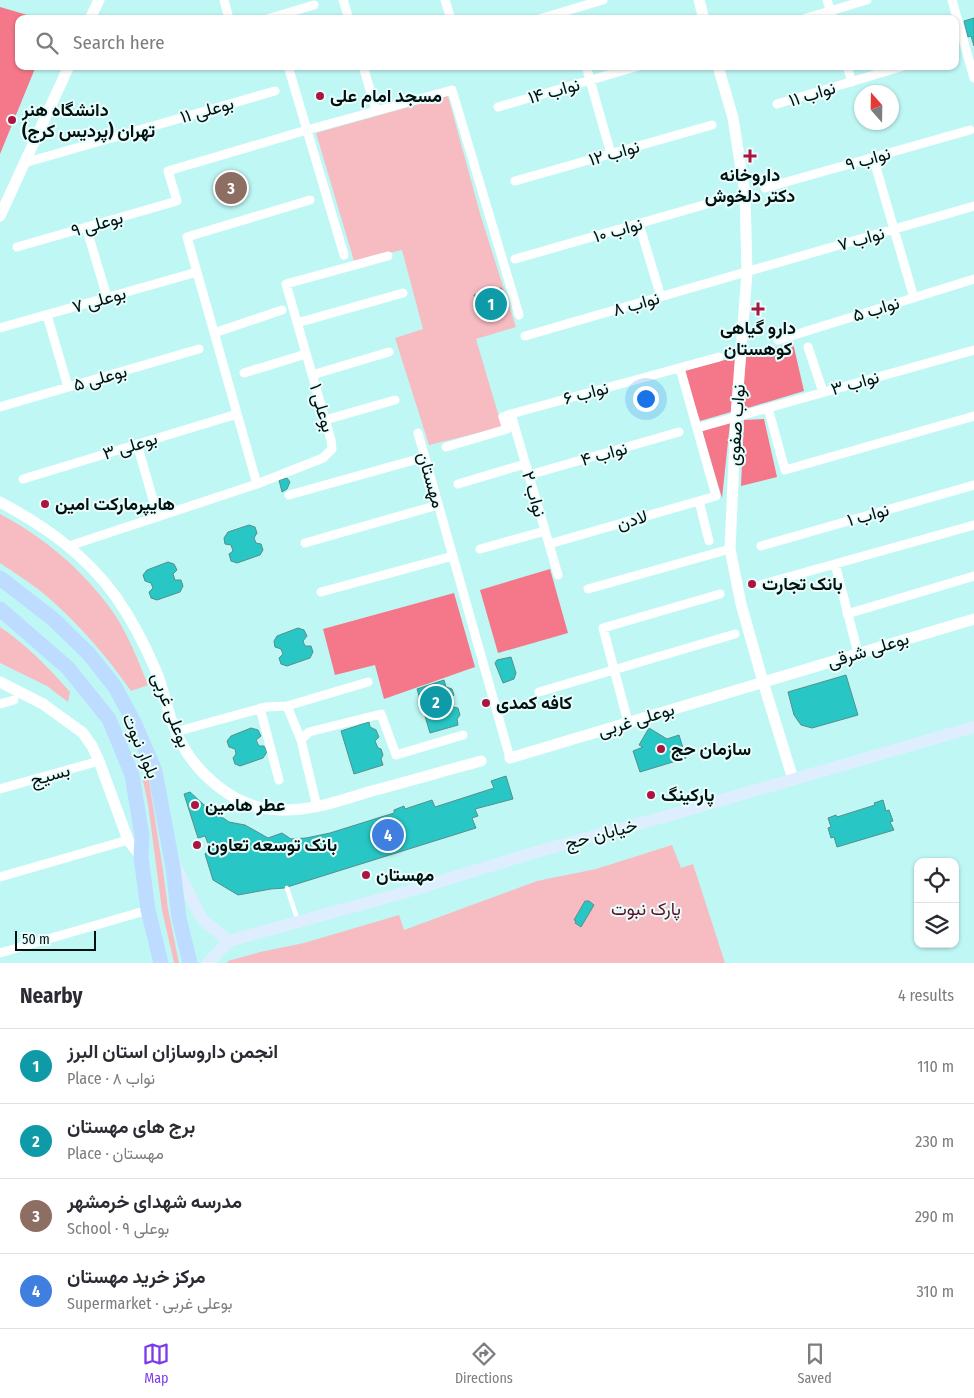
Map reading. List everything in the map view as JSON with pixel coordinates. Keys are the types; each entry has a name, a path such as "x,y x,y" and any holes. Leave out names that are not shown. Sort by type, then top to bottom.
{"main road":[{"name":"بلوار نبوت","path":"0,578 53,619 89,654 115,687 145,746 155,771 171,855 179,918 190,963"},
{"name":"بلوار نبوت","path":"0,609 68,668 109,719 132,776 142,836 141,857 148,910 161,963"},
{"name":"خیابان حج","path":"229,941 428,886 536,852 974,727"},
{"path":"124,754 128,759 137,760 144,753 145,746"},
{"path":"132,776 135,769 141,765 149,766 155,771"},
{"path":"171,855 204,921 229,941 208,963"}],"street":[{"path":"92,15 99,0"},
{"path":"224,0 228,15"},
{"path":"343,0 348,15"},
{"path":"445,0 450,15"},
{"path":"571,14 603,0"},
{"path":"699,0 703,15"},
{"path":"827,0 832,15 867,0"},
{"path":"952,0 956,15"},
{"path":"281,15 314,6"},
{"path":"959,25 974,78"},
{"path":"0,216 67,70"},
{"path":"289,70 344,255"},
{"path":"364,70 376,110"},
{"path":"587,70 611,154"},
{"name":"نواب ۱۴","path":"498,107 625,70"},
{"name":"نواب صفوی","path":"719,70 733,118 745,194 748,272 736,416 730,549 741,604 793,779"},
{"path":"848,70 852,82"},
{"name":"نواب ۱۱","path":"777,104 891,70"},
{"path":"307,130 452,90 519,315"},
{"name":"بوعلی ۱۱","path":"24,163 274,91"},
{"name":"نواب ۱۲","path":"515,181 712,124"},
{"name":"بوعلی ۹","path":"17,247 177,201 168,171 307,130"},
{"name":"نواب ۹","path":"765,188 970,130"},
{"path":"873,158 914,298"},
{"path":"257,484 187,236 310,200"},
{"name":"نواب ۱۰","path":"515,259 721,200"},
{"name":"نواب ۷","path":"748,272 974,206"},
{"path":"639,224 660,297"},
{"path":"86,227 107,297"},
{"name":"بوعلی ۱","path":"69,546 257,484 323,458 332,449 331,440 286,284 388,256"},
{"name":"بوعلی ۷","path":"0,328 197,272"},
{"name":"نواب ۸","path":"525,336 748,272"},
{"name":"نواب ۵","path":"778,340 974,279"},
{"path":"298,323 403,293"},
{"path":"214,333 282,310"},
{"path":"47,315 68,387"},
{"path":"808,347 823,392"},
{"name":"بوعلی ۵","path":"0,407 200,349"},
{"name":"نواب ۳","path":"736,416 974,350"},
{"path":"312,376 389,352"},
{"path":"244,373 306,354"},
{"name":"نواب ۶","path":"511,414 719,357"},
{"path":"680,368 697,428 736,416"},
{"path":"325,420 395,400"},
{"path":"768,408 785,470 974,416"},
{"name":"بوعلی ۳","path":"22,478 237,414"},
{"path":"446,447 507,429 503,417 511,414"},
{"name":"نواب ۲","path":"511,414 558,575"},
{"name":"لادن","path":"548,544 716,496 697,428"},
{"name":"نواب ۴","path":"528,475 679,432"},
{"name":"مهستان","path":"418,433 510,758"},
{"path":"137,444 158,517"},
{"path":"289,495 425,457"},
{"path":"458,484 525,464"},
{"name":"نواب ۱","path":"761,546 974,485"},
{"path":"699,501 709,541"},
{"name":"بوعلی غربی","path":"0,502 28,517 69,546 94,571 110,591 135,629 156,672 176,732 190,758 207,777 227,793 254,805 277,810 308,809 481,760"},
{"path":"305,543 438,505"},
{"path":"760,585 974,525"},
{"path":"480,549 544,531"},
{"path":"588,589 730,549"},
{"path":"321,592 453,556"},
{"path":"835,564 858,653"},
{"path":"847,614 974,576"},
{"path":"628,722 602,628 720,594"},
{"name":"بوعلی شرقی","path":"763,682 974,618"},
{"path":"539,692 735,634"},
{"path":"0,682 60,714 83,733 100,761 128,840 141,857"},
{"path":"176,732 260,708 287,706 368,682"},
{"name":"بوعلی غربی","path":"510,758 763,682"},
{"path":"0,704 14,700"},
{"path":"287,706 302,740 317,807"},
{"path":"260,708 279,780"},
{"path":"302,740 308,732 381,714 396,755 463,736"},
{"name":"بسیج","path":"0,790 100,761"},
{"path":"0,877 128,840"},
{"path":"0,953 148,910"}],"lane":[{"path":"287,888 298,922"}],"green space":[{"path":"448,96 481,217 516,327 476,339 502,427 429,445 395,338 423,329 402,250 354,261 316,133"},
{"path":"0,514 32,533 62,556 102,597 123,629 148,685 131,691 100,650 64,611 38,589 0,563"},
{"path":"0,627 28,649 62,683 70,692 68,702 47,686 0,663"},
{"path":"144,774 148,775 168,909 179,963 174,963 162,910 148,804 142,776"},
{"name":"پارک نبوت","path":"672,845 681,868 693,864 725,963 227,963 228,961 260,952 304,943 399,915 404,930 537,881 596,869"}],"shaded area":[{"path":"0,7 27,15 15,15 15,70 34,70 0,154"},
{"path":"793,343 804,391 741,410 746,355"},
{"path":"736,357 731,412 700,421 684,371"},
{"path":"764,419 777,477 741,486 744,420"},
{"path":"730,423 722,498 702,431"},
{"path":"550,569 568,633 498,653 480,590"},
{"path":"454,593 475,667 384,699 375,665 335,675 323,629"}],"building":[{"path":"974,18 974,46 971,36 968,37 964,21"},
{"path":"501,288 507,312 482,319 474,295"},
{"path":"287,478 290,482 287,489 282,492 279,480"},
{"path":"249,525 255,527 257,533 254,538 256,543 261,544 263,550 260,555 237,563 231,561 229,554 233,551 231,545 225,544 224,538 228,532"},
{"path":"168,562 174,564 177,570 173,574 175,580 181,580 183,586 180,592 157,600 151,598 149,592 153,588 151,583 145,581 143,575 147,570"},
{"path":"298,628 304,630 307,636 303,641 305,646 311,646 313,652 310,658 287,666 281,664 279,658 283,654 281,649 275,647 274,641 277,636"},
{"path":"511,657 516,673 514,679 503,683 495,663 497,660"},
{"path":"846,675 858,715 812,728 801,725 794,715 788,692"},
{"path":"444,680 446,687 452,689 454,695 451,698 453,707 458,708 460,715 457,719 458,725 430,733 417,689"},
{"path":"369,722 370,727 376,730 379,737 375,741 383,755 381,759 383,765 354,774 341,731"},
{"path":"251,728 258,730 261,736 256,740 259,746 264,746 267,752 263,758 240,766 235,764 233,758 236,754 235,749 229,747 227,741 231,736"},
{"name":"سازمان حج","path":"649,728 667,739 679,735 686,758 640,772 633,751 643,747 639,745"},
{"path":"506,776 513,799 475,809 478,816 472,818 476,828 284,888 238,895 213,880 205,854 210,848 205,836 198,838 184,794 190,792 203,804 229,822 245,825 268,838 282,833 291,839 330,833 394,813 394,810 404,806 405,809 432,800 435,807 494,788 491,781"},
{"path":"883,800 886,811 889,810 893,821 890,822 894,830 837,847 834,837 831,838 828,828 831,827 828,818 875,805 874,803"},
{"path":"585,901 589,901 594,905 581,927 574,920"}],"place":[{"name":"مسجد امام علی","path":"320,96"},
{"name":"دانشگاه هنر تهران (پردیس کرج)","path":"12,120"},
{"name":"داروخانه دکتر دلخوش","path":"750,156"},
{"name":"مدرسه شهدای خرمشهر","path":"231,188"},
{"name":"انجمن داروسازان استان البرز","path":"491,304"},
{"name":"دارو گیاهی کوهستان","path":"758,309"},
{"name":"هایپرمارکت امین","path":"45,504"},
{"name":"بانک تجارت","path":"752,584"},
{"name":"برج های مهستان","path":"436,702"},
{"name":"کافه کمدی","path":"486,703"},
{"name":"سازمان حج","path":"661,749"},
{"name":"پارکینگ","path":"651,795"},
{"name":"عطر هامین","path":"195,805"},
{"name":"مرکز خرید مهستان","path":"388,835"},
{"name":"بانک توسعه تعاون","path":"197,845"},
{"name":"مهستان","path":"366,875"}]}
